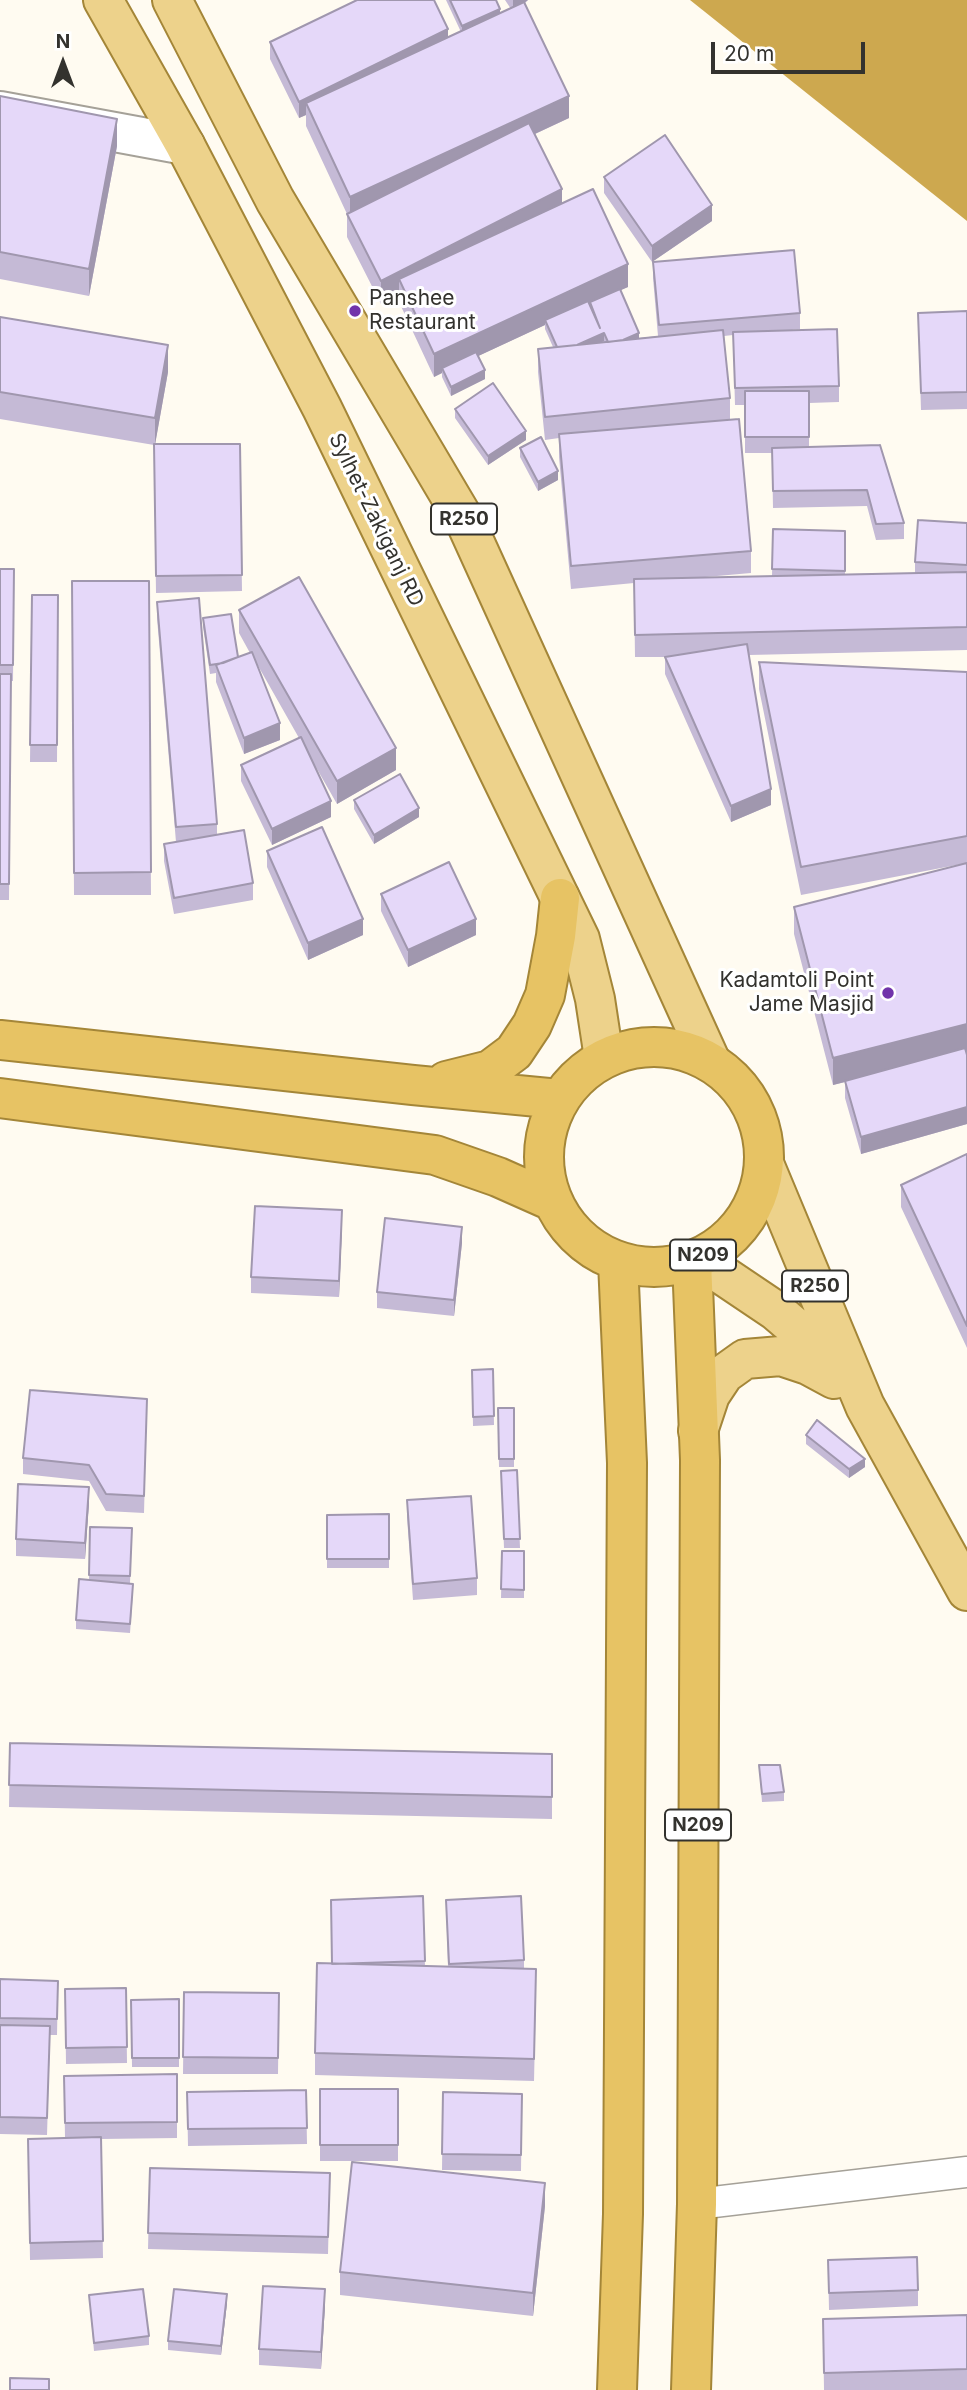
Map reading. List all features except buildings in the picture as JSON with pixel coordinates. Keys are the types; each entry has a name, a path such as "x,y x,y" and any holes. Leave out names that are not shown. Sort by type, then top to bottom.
{"highway":[{"path":"413,1085 446,1081 490,1070 513,1052 532,1026 545,995 560,898"},
{"path":"0,1040 413,1085 559,1098"},
{"name":"N209","path":"640,1047 677,1048 711,1062 735,1081 753,1106 763,1135 765,1166 759,1195 743,1223 720,1246 692,1261 655,1267 618,1262 591,1247 569,1227 552,1201 543,1167 545,1132 559,1098 579,1075 604,1058 640,1047"},
{"path":"0,1098 435,1156 498,1177 552,1201"},
{"name":"N209","path":"691,2390 696,2204 698,1431 692,1261"},
{"path":"617,2390 623,2200 627,1477 618,1262"}],"main road":[{"name":"Sylhet-Zakiganj RD","path":"103,0 185,145 322,408 580,939 595,999 604,1058"},
{"name":"R250","path":"172,0 275,200 466,521 711,1062"},
{"name":"R250","path":"765,1166 865,1406 967,1591"},
{"name":"R250","path":"692,1261 720,1274 776,1311 804,1335 865,1406"},
{"path":"698,1431 710,1395 724,1374 745,1360 781,1356 808,1365 837,1381 865,1406"}],"street":[{"path":"0,111 185,145"}],"lane":[{"path":"696,2204 967,2172"}],"shaded area":[{"path":"690,0 967,0 967,221"}],"place":[{"name":"Panshee Restaurant","path":"355,311"},
{"name":"Kadamtoli Point Jame Masjid","path":"888,993"}]}
